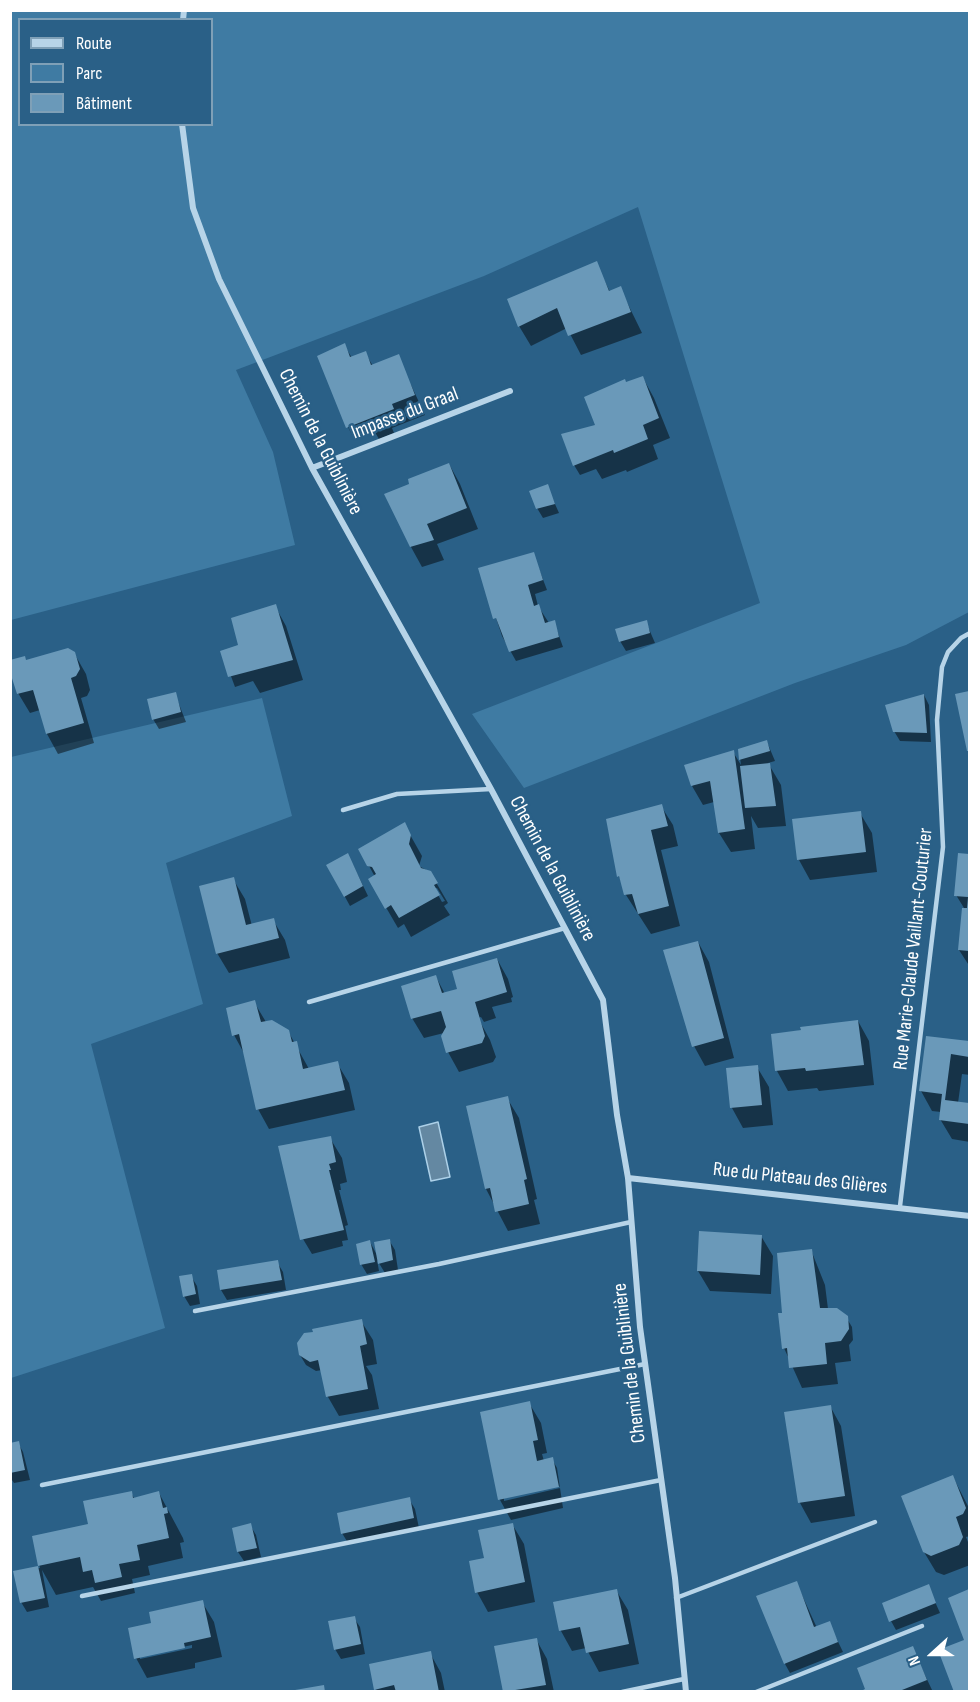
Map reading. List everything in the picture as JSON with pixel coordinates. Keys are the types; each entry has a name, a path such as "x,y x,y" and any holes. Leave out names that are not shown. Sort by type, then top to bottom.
{"street":[{"name":"Chemin de la Guiblinière","path":"182,126 193,208 219,279 312,468 491,789 603,1000 617,1115 628,1178 645,1364 686,1692"},
{"name":"Impasse du Graal","path":"312,468 510,391"},
{"name":"Rue du Plateau des Glières","path":"628,1178 900,1206 969,1216"}],"lane":[{"name":"Rue Marie-Claude Vaillant-Couturier","path":"900,1206 943,847 937,720 942,667 948,652 969,633"},
{"path":"343,810 397,794 491,789"},
{"path":"309,1002 565,928"},
{"path":"195,1311 439,1264 631,1222"},
{"path":"42,1485 645,1364"},
{"path":"82,1596 661,1480"},
{"path":"676,1598 875,1522"},
{"path":"756,1692 922,1626"},
{"path":"622,1692 684,1679"}],"green space":[{"path":"11,11 969,11 969,612 906,645 795,683 524,788 472,714 760,603 638,207 484,276 236,370 273,452 295,545 11,620"},
{"path":"262,698 292,816 166,863 203,1004 91,1044 165,1328 11,1378 11,757"}],"shaded area":[{"path":"438,1122 450,1177 431,1181 419,1127"}],"building":[{"path":"597,261 609,291 621,286 631,312 568,336 557,308 518,327 507,299"},
{"path":"345,343 350,357 366,351 371,365 399,354 415,395 392,404 394,409 346,428 317,356"},
{"path":"643,376 659,418 643,425 648,439 573,466 561,434 595,425 584,397 625,379 626,382"},
{"path":"449,463 467,508 427,524 434,540 410,547 384,494 409,484 408,479"},
{"path":"548,484 555,504 536,509 529,491"},
{"path":"534,552 543,580 528,585 534,606 539,604 545,623 555,620 559,637 509,652 496,618 493,619 478,568"},
{"path":"276,604 293,660 228,677 220,651 238,645 231,618"},
{"path":"647,620 650,633 619,642 615,629"},
{"path":"68,648 75,652 80,669 76,676 71,678 84,723 46,734 33,690 17,694 10,672 10,660 25,656 26,660"},
{"path":"969,691 969,751 967,751 955,694"},
{"path":"176,692 181,712 152,720 147,699"},
{"path":"924,694 927,733 893,732 885,705"},
{"path":"767,740 770,751 739,760 738,749"},
{"path":"734,750 745,829 718,833 710,781 691,786 684,765"},
{"path":"770,763 776,806 745,808 740,766"},
{"path":"662,804 668,826 651,830 669,906 638,914 632,894 624,895 619,876 617,877 606,819"},
{"path":"861,811 866,852 797,860 792,819"},
{"path":"405,822 411,835 409,844 421,868 431,871 438,883 434,885 440,895 399,918 391,905 385,909 368,879 376,874 372,867 367,866 358,849"},
{"path":"348,853 363,886 344,897 326,865"},
{"path":"958,853 969,854 969,951 958,950 962,908 967,908 968,897 954,896"},
{"path":"234,877 246,925 274,918 279,938 216,954 199,886"},
{"path":"698,941 724,1038 692,1047 663,950"},
{"path":"497,958 507,992 475,1002 485,1036 482,1043 446,1053 441,1036 446,1027 441,1011 411,1019 401,986 436,975 442,993 457,989 452,971"},
{"path":"255,1000 261,1022 272,1020 289,1030 292,1042 297,1041 303,1069 338,1061 345,1090 256,1110 239,1034 232,1036 226,1008"},
{"path":"858,1020 864,1065 806,1071 805,1068 775,1071 771,1034 801,1030 800,1027"},
{"path":"926,1036 969,1041 969,1057 951,1054 945,1100 969,1103 969,1124 939,1120 942,1094 919,1091"},
{"path":"758,1065 762,1105 730,1108 726,1068"},
{"path":"508,1096 527,1179 524,1180 529,1204 495,1212 490,1188 485,1189 466,1106"},
{"path":"331,1136 336,1162 329,1164 331,1170 329,1170 344,1230 300,1240 278,1146"},
{"path":"699,1231 762,1235 760,1275 697,1271"},
{"path":"390,1239 393,1260 378,1264 374,1242"},
{"path":"370,1240 375,1262 360,1265 356,1244"},
{"path":"812,1249 820,1308 837,1308 848,1316 849,1329 841,1341 825,1343 827,1364 789,1368 787,1348 782,1349 778,1313 782,1313 777,1253"},
{"path":"278,1260 282,1280 220,1290 217,1270"},
{"path":"192,1274 196,1294 183,1297 179,1276"},
{"path":"362,1319 367,1344 360,1346 368,1389 326,1397 318,1360 310,1362 299,1355 297,1343 304,1333 313,1332 312,1329"},
{"path":"530,1401 538,1440 533,1441 537,1461 553,1457 559,1487 498,1500 480,1412"},
{"path":"831,1405 845,1496 798,1503 784,1412"},
{"path":"19,1441 25,1470 10,1473 10,1443"},
{"path":"953,1475 966,1508 963,1514 956,1517 963,1537 959,1545 931,1556 923,1552 901,1496"},
{"path":"132,1491 133,1498 159,1491 163,1508 167,1507 168,1513 164,1514 169,1538 137,1545 140,1560 119,1564 122,1577 95,1583 92,1570 83,1572 80,1557 38,1566 32,1536 88,1524 83,1501"},
{"path":"410,1497 414,1518 341,1534 337,1513"},
{"path":"251,1523 257,1548 237,1552 232,1528"},
{"path":"513,1523 525,1582 475,1593 469,1561 484,1558 478,1530"},
{"path":"38,1566 45,1598 20,1603 13,1571"},
{"path":"797,1581 814,1627 830,1621 838,1642 784,1664 756,1596"},
{"path":"929,1584 936,1603 889,1622 882,1603"},
{"path":"617,1589 629,1644 586,1653 580,1627 559,1631 553,1602"},
{"path":"969,1589 969,1692 954,1692 938,1650 964,1640 948,1598"},
{"path":"203,1600 211,1637 184,1643 185,1648 134,1659 128,1628 151,1623 149,1612"},
{"path":"355,1616 361,1644 334,1650 328,1621"},
{"path":"537,1638 546,1685 503,1692 494,1646"},
{"path":"913,1646 927,1680 897,1692 859,1692 865,1689 857,1668"},
{"path":"431,1651 439,1692 396,1692 394,1685 374,1690 369,1664"},
{"path":"324,1685 325,1692 295,1692 295,1690"}]}
